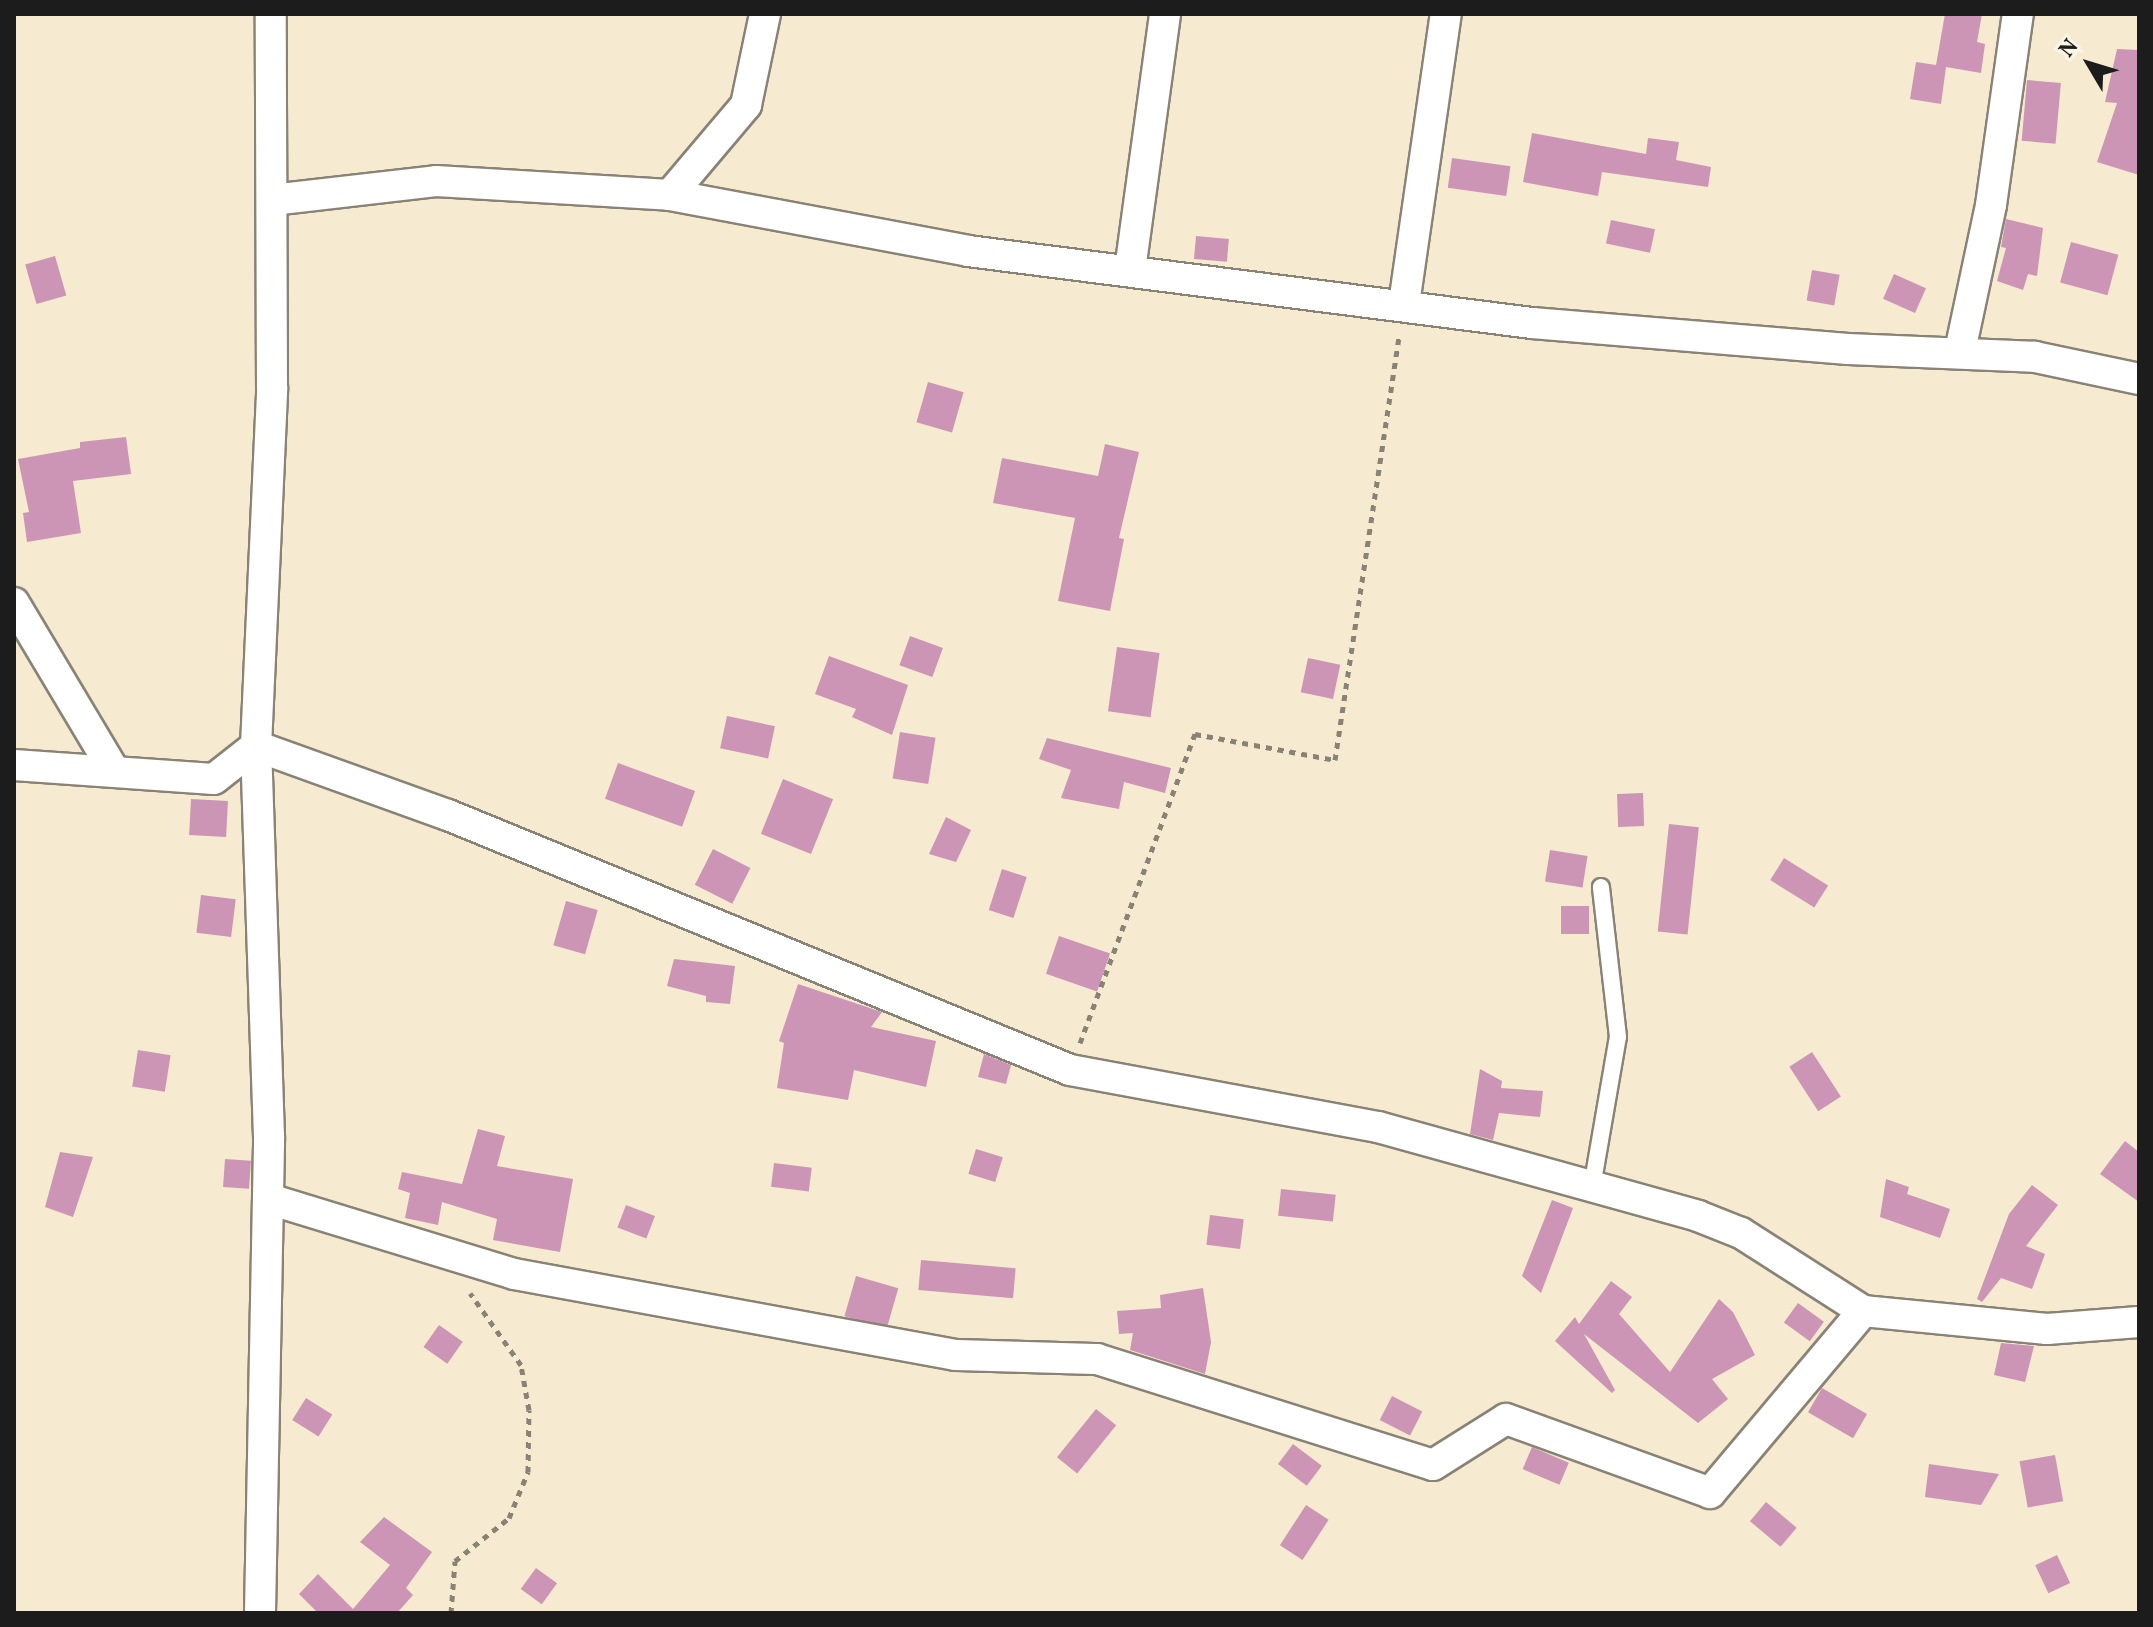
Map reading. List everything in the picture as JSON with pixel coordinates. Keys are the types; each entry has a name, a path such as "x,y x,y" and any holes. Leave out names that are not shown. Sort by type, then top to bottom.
{"street":[{"path":"260,1613 269,1199 256,746 272,387 271,14"},
{"path":"670,195 746,105 765,14"},
{"path":"1130,270 1165,14"},
{"path":"1404,304 1446,14"},
{"path":"1960,351 1991,205 2018,14"},
{"path":"272,200 436,181 670,195 968,251 1404,304 1532,323 1848,349 1960,351 2035,357 2139,379"},
{"path":"14,603 113,769"},
{"path":"14,765 113,769 214,779 256,746"},
{"path":"256,746 448,815 1070,1070 1378,1127 1698,1216 1741,1233 1863,1311 2047,1329 2139,1322"},
{"path":"269,1199 514,1274 955,1355 1097,1359 1433,1465 1506,1419 1710,1493 1863,1311"}],"lane":[{"path":"1592,1187 1618,1037 1601,887"}],"path":[{"path":"1070,1070 1195,734 1335,760 1404,304"},
{"path":"434,1249 521,1365 529,1410 528,1472 509,1518 455,1561 451,1613"}],"building":[{"path":"1945,14 1982,14 1977,42 1985,44 1981,73 1946,67 1941,104 1910,99 1916,62 1936,65"},
{"path":"2117,49 2139,50 2139,175 2097,162 2117,103 2105,102"},
{"path":"2027,80 2061,83 2056,144 2022,141"},
{"path":"1532,133 1646,154 1648,138 1679,142 1676,160 1711,167 1708,187 1602,172 1598,196 1523,182"},
{"path":"1452,158 1510,166 1506,196 1448,188"},
{"path":"2006,219 2043,228 2037,276 2028,274 2023,290 1997,281 2006,248 2001,247"},
{"path":"1611,220 1655,229 1650,253 1606,243"},
{"path":"1196,236 1229,239 1227,262 1194,259"},
{"path":"2071,242 2118,255 2107,295 2060,283"},
{"path":"55,256 66,295 37,304 25,265"},
{"path":"1812,270 1840,275 1834,305 1807,301"},
{"path":"1894,274 1926,288 1915,313 1883,299"},
{"path":"928,382 964,392 952,433 916,422"},
{"path":"126,437 131,474 73,481 81,533 27,542 23,513 29,512 18,459 80,448 80,442"},
{"path":"1105,444 1139,452 1119,538 1124,539 1110,611 1058,601 1075,518 993,503 1002,458 1098,476"},
{"path":"910,636 943,648 932,677 899,665"},
{"path":"1117,647 1160,653 1151,717 1108,711"},
{"path":"829,656 908,685 892,735 852,717 856,709 815,694"},
{"path":"1308,658 1340,665 1333,699 1301,692"},
{"path":"727,716 775,726 768,758 720,748"},
{"path":"900,732 936,738 928,784 893,778"},
{"path":"1047,738 1171,768 1165,793 1124,782 1119,809 1061,798 1071,770 1039,759"},
{"path":"618,763 695,791 682,827 605,799"},
{"path":"783,779 833,799 811,854 761,834"},
{"path":"1643,793 1644,826 1618,827 1617,794"},
{"path":"191,799 228,801 226,837 189,835"},
{"path":"946,817 971,830 956,862 929,854"},
{"path":"1669,824 1699,827 1688,935 1658,931"},
{"path":"713,849 750,868 732,904 695,885"},
{"path":"1550,850 1588,856 1583,888 1545,882"},
{"path":"1784,858 1828,886 1814,908 1770,880"},
{"path":"1002,869 1027,877 1013,918 989,910"},
{"path":"201,895 236,899 231,937 196,933"},
{"path":"566,901 598,910 585,954 553,945"},
{"path":"1561,906 1589,906 1589,934 1561,934"},
{"path":"1059,936 1110,954 1097,991 1046,974"},
{"path":"674,959 735,966 730,1004 706,1002 706,996 667,986"},
{"path":"798,984 882,1012 871,1027 936,1041 926,1087 854,1070 848,1100 777,1088 784,1043 779,1041"},
{"path":"138,1050 171,1055 165,1092 132,1087"},
{"path":"1812,1052 1841,1096 1818,1111 1789,1067"},
{"path":"984,1054 1011,1065 1006,1084 978,1077"},
{"path":"1480,1069 1502,1081 1501,1088 1543,1091 1540,1117 1499,1113 1493,1140 1470,1134"},
{"path":"478,1129 505,1136 497,1166 573,1179 560,1252 493,1240 497,1219 442,1202 438,1225 405,1218 410,1193 398,1189 402,1172 462,1184"},
{"path":"2125,1141 2139,1152 2139,1202 2100,1174"},
{"path":"976,1149 1003,1157 995,1182 968,1174"},
{"path":"60,1152 93,1157 73,1217 45,1207"},
{"path":"225,1159 251,1161 249,1189 223,1187"},
{"path":"774,1163 812,1168 809,1191 771,1187"},
{"path":"1886,1179 1909,1187 1907,1194 1950,1209 1940,1238 1880,1217"},
{"path":"2032,1185 2058,1205 2026,1246 2045,1254 2032,1289 2001,1278 1982,1302 1977,1299 2009,1214"},
{"path":"1281,1189 1336,1195 1333,1222 1278,1216"},
{"path":"1552,1200 1573,1208 1541,1293 1522,1276"},
{"path":"626,1205 655,1216 646,1239 617,1227"},
{"path":"1210,1215 1244,1219 1240,1249 1206,1245"},
{"path":"921,1260 1016,1268 1013,1298 918,1290"},
{"path":"856,1276 898,1288 887,1329 844,1316"},
{"path":"1611,1281 1632,1297 1619,1314 1670,1372 1719,1299 1733,1312 1755,1355 1712,1379 1728,1399 1698,1423 1584,1334 1615,1390 1612,1393 1555,1341 1575,1317 1579,1324"},
{"path":"1203,1288 1211,1342 1205,1374 1130,1350 1133,1333 1119,1334 1117,1311 1161,1308 1160,1295"},
{"path":"1798,1303 1824,1322 1810,1341 1784,1322"},
{"path":"439,1325 463,1342 447,1364 424,1347"},
{"path":"2001,1343 2034,1346 2025,1382 1994,1375"},
{"path":"1822,1388 1867,1414 1853,1438 1808,1412"},
{"path":"1392,1396 1422,1411 1410,1435 1380,1420"},
{"path":"306,1398 332,1414 319,1436 292,1420"},
{"path":"1096,1409 1116,1425 1077,1474 1057,1457"},
{"path":"1293,1444 1322,1466 1307,1486 1278,1464"},
{"path":"1532,1447 1569,1463 1559,1485 1523,1469"},
{"path":"2055,1455 2063,1501 2028,1508 2020,1461"},
{"path":"1929,1464 1999,1474 1981,1505 1925,1497"},
{"path":"1766,1502 1797,1528 1781,1547 1750,1521"},
{"path":"1306,1505 1329,1520 1303,1560 1280,1545"},
{"path":"384,1517 432,1552 406,1588 413,1595 397,1613 318,1613 299,1594 318,1574 353,1609 390,1565 360,1542"},
{"path":"2057,1555 2070,1583 2048,1593 2035,1565"},
{"path":"536,1568 557,1583 542,1604 521,1589"}]}
